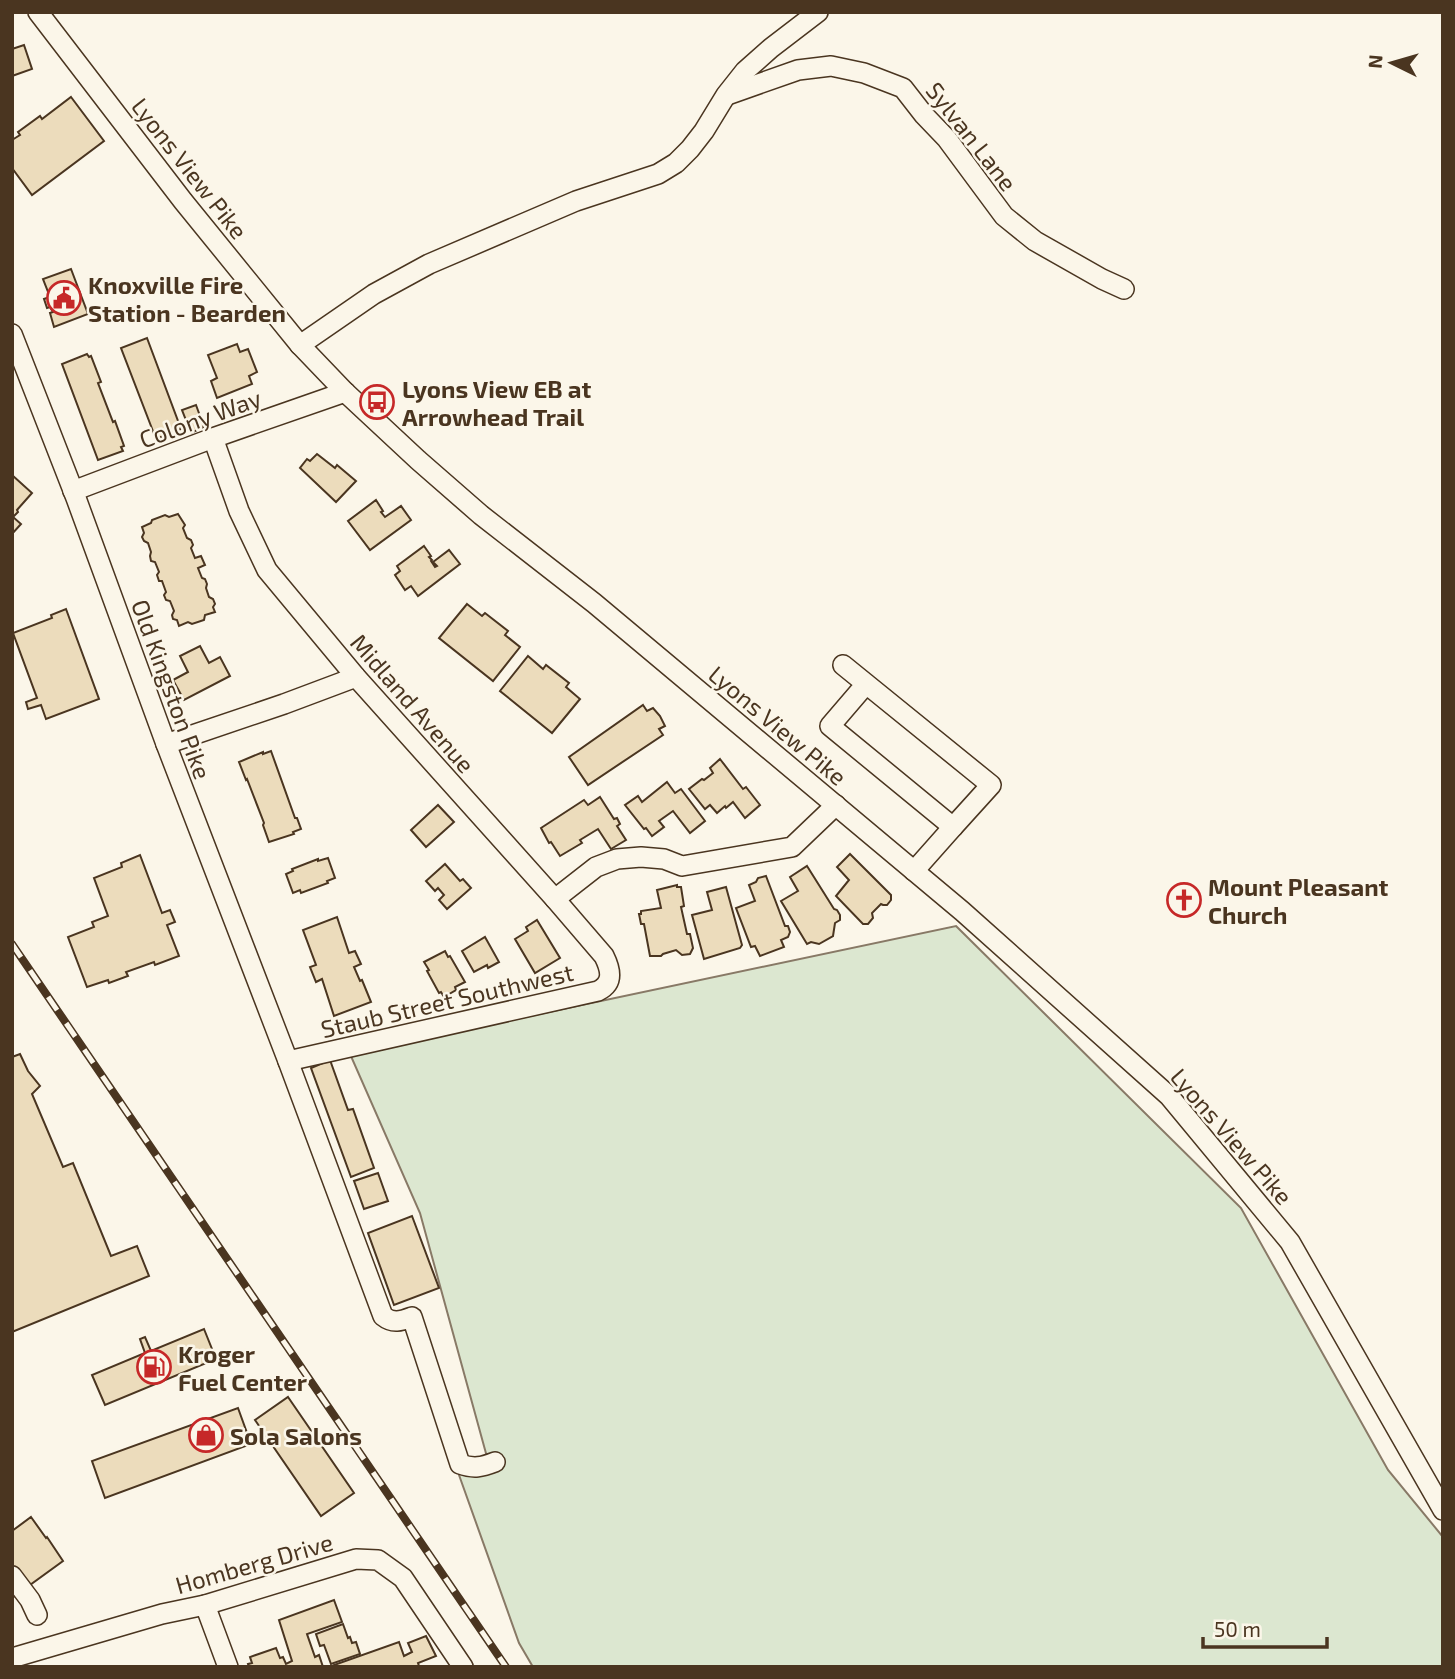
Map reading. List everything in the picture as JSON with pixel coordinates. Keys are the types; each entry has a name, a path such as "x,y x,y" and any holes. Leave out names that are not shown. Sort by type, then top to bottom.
{"street":[{"name":"Lyons View Pike","path":"38,12 183,201 300,345 345,392 481,514 594,603 962,911 1169,1096 1290,1242 1443,1510"},
{"path":"300,345 374,294 429,264 576,201 658,174 676,163 704,131 726,95 745,71 818,12"},
{"name":"Sylvan Lane","path":"726,95 798,70 831,66 864,73 903,88 924,116 947,139 1004,216 1035,241 1124,289"},
{"name":"Old Kingston Pike","path":"12,334 383,1316 397,1323 412,1317 460,1464 471,1468 495,1462"},
{"path":"12,379 33,388"},
{"name":"Colony Way","path":"73,491 345,392"},
{"name":"Midland Avenue","path":"213,438 239,510 267,570 356,677 604,956 610,967 609,978"},
{"path":"843,665 991,785 914,871"},
{"path":"166,744 356,677"},
{"path":"866,684 830,726 953,827"},
{"path":"555,899 596,867 617,859 664,859 682,866 792,848 836,805"},
{"name":"Staub Street Southwest","path":"288,1061 598,991 606,987 609,978"},
{"name":"Homberg Drive","path":"12,1658 163,1614 205,1605 356,1559 377,1560 403,1578 463,1667"},
{"path":"12,1576 30,1600 37,1615"},
{"path":"205,1605 228,1667"}],"green space":[{"path":"956,926 1241,1208 1388,1470 1443,1537 1443,1667 533,1667 519,1643 459,1475 487,1457 420,1213 350,1054"}],"building":[{"path":"24,45 32,69 12,76 12,49"},
{"path":"71,97 104,141 32,195 12,168 12,140 20,135 18,132 40,116 42,119"},
{"name":"Knoxville Fire Station - Bearden","path":"71,269 88,314 54,327 50,313 53,312 50,307 47,308 44,299 50,297 43,279"},
{"path":"147,338 181,429 156,439 121,348"},
{"path":"237,344 240,352 248,349 257,372 249,376 252,384 217,398 211,381 217,378 208,355"},
{"path":"87,354 91,356 101,382 98,383 124,446 121,447 123,451 98,460 62,364"},
{"path":"196,405 204,427 191,433 182,410"},
{"path":"317,454 335,468 337,465 356,481 336,502 300,468 307,459 310,461"},
{"path":"12,475 32,493 13,517 21,524 12,534"},
{"path":"376,500 385,517 401,506 411,520 370,550 348,521"},
{"path":"178,514 185,525 183,528 187,538 193,545 191,548 195,558 201,556 205,565 198,568 207,584 209,597 215,604 215,612 205,615 204,620 179,626 177,620 173,619 174,611 170,601 166,600 164,595 166,592 162,581 159,581 155,562 151,561 148,543 142,537 142,527 152,520"},
{"path":"424,546 435,567 437,566 433,562 449,550 460,564 418,596 411,586 405,590 395,575 400,571 397,566"},
{"path":"467,604 482,616 485,613 508,631 505,635 520,647 493,681 439,638"},
{"path":"66,609 99,699 46,719 41,705 28,709 26,702 37,698 13,633 52,618 51,615"},
{"path":"200,646 209,663 220,657 230,676 184,700 173,680 188,672 180,656"},
{"path":"528,656 543,669 546,665 569,683 566,687 580,699 552,733 500,691"},
{"path":"643,705 647,711 653,708 660,716 665,726 659,729 663,735 588,785 569,757"},
{"path":"271,751 301,829 269,842 239,762"},
{"path":"720,759 743,789 746,787 760,805 745,818 733,802 717,813 710,805 705,809 689,789 713,773 710,768"},
{"path":"667,782 675,793 681,789 705,821 690,833 673,811 659,821 664,827 652,836 625,805 638,796 642,802"},
{"path":"600,797 614,819 617,818 620,824 617,826 626,840 611,849 598,829 580,840 582,843 560,856 541,828 584,800 588,805"},
{"path":"438,805 454,822 426,847 411,830"},
{"path":"850,854 891,895 887,905 881,904 872,913 873,918 868,924 863,924 836,896 849,880 837,867"},
{"path":"140,855 162,913 170,910 175,922 167,925 179,956 126,972 128,976 109,983 108,980 87,987 68,937 94,927 92,922 108,916 94,878 122,867 121,863"},
{"path":"328,858 335,878 301,893 300,890 293,893 286,874 318,859"},
{"path":"445,864 460,881 463,879 471,888 447,909 439,900 444,895 438,888 435,891 426,881"},
{"path":"807,866 840,915 840,920 835,923 833,936 819,944 807,944 781,901 798,891 790,877"},
{"path":"766,876 785,926 788,926 790,932 788,937 781,940 784,947 760,956 755,946 751,947 736,908 755,901 749,885"},
{"path":"677,885 681,887 684,906 681,907 693,948 690,954 682,955 676,950 661,956 650,956 644,924 641,924 639,914 641,911 661,908 657,890"},
{"path":"726,887 742,945 740,948 704,959 692,915 712,910 707,892"},
{"path":"337,917 349,953 355,951 361,964 354,967 371,1002 334,1016 322,979 316,982 310,967 316,965 303,930"},
{"path":"537,920 560,958 535,973 515,939 528,931 526,927"},
{"path":"485,937 499,962 474,972 462,951"},
{"path":"445,951 465,982 444,997 439,993 424,962"},
{"path":"20,1054 28,1071 40,1086 32,1094 63,1167 73,1163 111,1256 137,1246 149,1276 12,1332 12,1057"},
{"path":"330,1060 348,1110 353,1109 374,1168 351,1177 311,1068"},
{"path":"378,1173 388,1201 364,1209 354,1181"},
{"path":"412,1216 439,1288 394,1305 368,1233"},
{"name":"Kroger Fuel Center","path":"204,1329 216,1359 105,1405 92,1375 145,1353 140,1339 145,1337 151,1351"},
{"path":"288,1397 354,1493 321,1516 255,1420"},
{"path":"238,1408 251,1444 105,1498 92,1461"},
{"path":"31,1517 63,1561 12,1598 12,1531"},
{"path":"334,1600 342,1622 307,1634 315,1657 319,1655 323,1667 249,1667 248,1664 252,1663 250,1657 276,1648 286,1664 292,1661 279,1620"},
{"path":"343,1624 348,1638 350,1637 352,1643 356,1642 360,1654 331,1664 324,1645 320,1646 316,1634"},
{"path":"426,1636 436,1656 418,1663 419,1666 334,1665 399,1642 404,1656 412,1652 408,1643"}],"railway":[{"path":"12,944 506,1667"}],"place":[{"name":"Knoxville Fire Station - Bearden","path":"64,298"},
{"name":"Lyons View EB at Arrowhead Trail","path":"377,402"},
{"name":"Mount Pleasant Church","path":"1184,900"},
{"name":"Kroger Fuel Center","path":"154,1367"},
{"name":"Sola Salons","path":"206,1435"}]}
